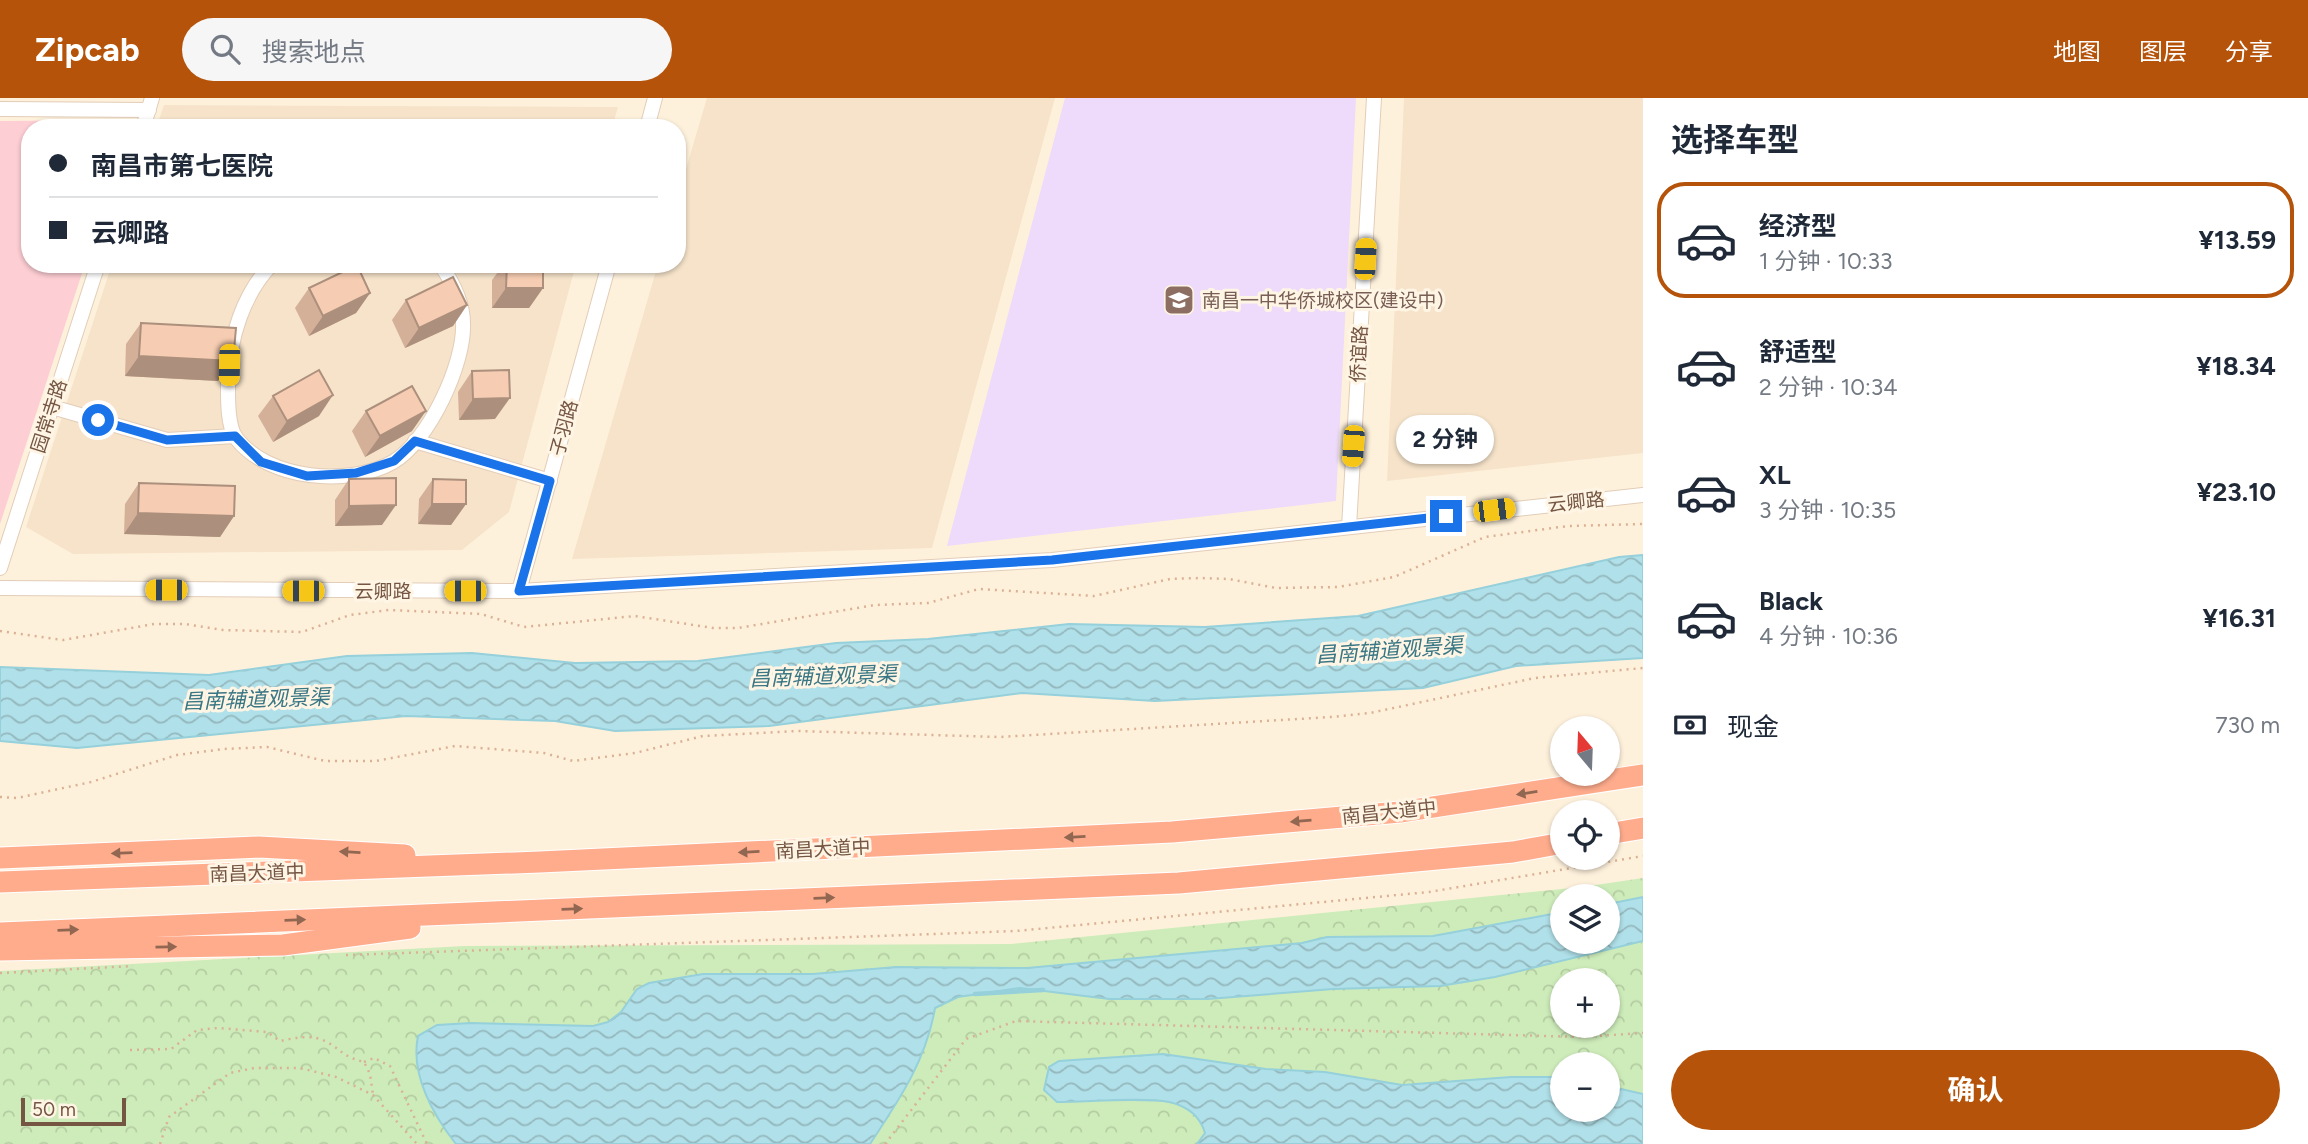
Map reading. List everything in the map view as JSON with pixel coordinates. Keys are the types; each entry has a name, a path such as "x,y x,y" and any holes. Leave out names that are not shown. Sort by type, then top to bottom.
{"highway":[{"name":"南昌大道中","path":"0,882 540,862 1172,832 1400,812 1643,775"},
{"path":"1620,832 1643,828"},
{"path":"0,933 1179,883 1513,852 1550,845"},
{"path":"0,858 259,847 540,862"},
{"path":"0,950 283,945 530,911"}],"street":[{"path":"649,119 655,98"},
{"name":"侨谊路","path":"1349,527 1374,98"},
{"path":"0,109 150,104"},
{"name":"园常寺路","path":"0,568 96,273"},
{"path":"264,273 256,281 236,328 229,365 228,400 235,436 261,462 307,476 356,473 394,461 415,441 437,411 454,376 464,323 453,282 446,273"},
{"name":"子羽路","path":"519,591 607,273"},
{"path":"52,407 167,440 235,436"},
{"path":"415,441 550,481"},
{"name":"云卿路","path":"0,588 519,591 1052,560 1643,495"}],"path":[{"path":"0,631 63,640 154,624 185,624 223,630 302,632 350,615 388,610 481,614 524,627 635,616 713,628 738,628 875,605 928,603 979,589 1042,590 1094,596 1170,579 1199,578 1229,579 1276,588 1338,587 1394,577 1485,537 1568,526 1643,524"},
{"path":"0,797 17,798 91,782 177,755 224,749 267,747 325,761 376,761 455,746 544,753 573,761 635,753 703,736 798,732 1000,737 1370,713 1535,678 1643,668"},
{"path":"345,956 1016,931 1429,892 1643,856"},
{"path":"0,973 138,966"},
{"path":"885,1144 966,1039 1016,1021 1581,1037 1643,1033"},
{"path":"130,1050 171,1049 197,1030 236,1029 267,1032 280,1041 305,1036 326,1041 348,1058 364,1062 374,1058 390,1066 426,1144"},
{"path":"364,1062 370,1074 373,1095"},
{"path":"160,1144 169,1117 230,1073 254,1068 300,1068 336,1077 373,1095 417,1144"}],"shaded area":[{"path":"707,98 1055,98 932,548 572,559 655,273 686,273 686,169"},
{"name":"南昌一中华侨城校区(建设中)","path":"1065,98 1356,98 1336,501 947,546"},
{"path":"1404,98 1643,98 1643,453 1387,481"},
{"path":"164,105 618,107 615,119 159,119"},
{"path":"0,121 21,121 21,273 82,273 0,524"},
{"path":"109,273 574,273 509,512 462,550 73,554 26,527"}],"green space":[{"path":"1643,878 1643,1144 0,1144 0,971 464,946 1011,944 1550,890 1550,954 1620,954 1620,884 1602,884"}],"water":[{"name":"昌南辅道观景渠","path":"1643,555 1643,658 1516,666 1423,688 1155,701 1022,693 769,726 615,731 555,721 406,716 77,748 0,741 0,667 209,675 347,656 472,653 575,663 698,661 836,643 928,639 1069,624 1205,627 1358,616 1619,557"},
{"path":"1643,897 1643,941 1620,947 1620,902"},
{"path":"1550,914 1550,954 1590,954 1495,977 1440,986 1333,989 1208,999 1109,999 1020,988 958,997 935,1008 918,1063 901,1096 870,1144 456,1144 425,1093 417,1065 418,1036 437,1025 471,1023 593,1026 608,1022 621,1012 637,989 649,983 703,974 813,974 896,967 1027,968 1302,943 1327,937 1433,936"},
{"path":"1163,1054 1266,1069 1325,1072 1402,1085 1511,1077 1550,1077 1550,1122 1620,1122 1620,1089 1643,1094 1643,1144 1197,1144 1205,1133 1203,1127 1192,1113 1176,1104 1144,1100 1057,1102 1044,1090 1049,1067 1059,1061"}],"building":[{"path":"340,273 361,273 370,293 323,316 309,288"},
{"path":"507,273 543,273 543,288 506,288"},
{"path":"453,277 467,305 419,328 406,300"},
{"path":"141,323 236,328 233,361 139,356"},
{"path":"319,370 333,395 287,421 273,396"},
{"path":"509,370 510,398 473,399 472,371"},
{"path":"412,386 426,411 380,436 366,411"},
{"path":"396,478 396,505 349,506 349,479"},
{"path":"433,479 466,480 466,504 432,504"},
{"path":"139,483 235,486 234,516 138,513"}],"waterway":[{"path":"975,994 1043,990"}],"place":[{"name":"南昌一中华侨城校区(建设中)","path":"1179,300"}],"route":[{"path":"98,420 167,440 235,436 261,462 307,476 356,473 394,461 415,441 550,481 519,591 1052,560 1446,516"}]}
